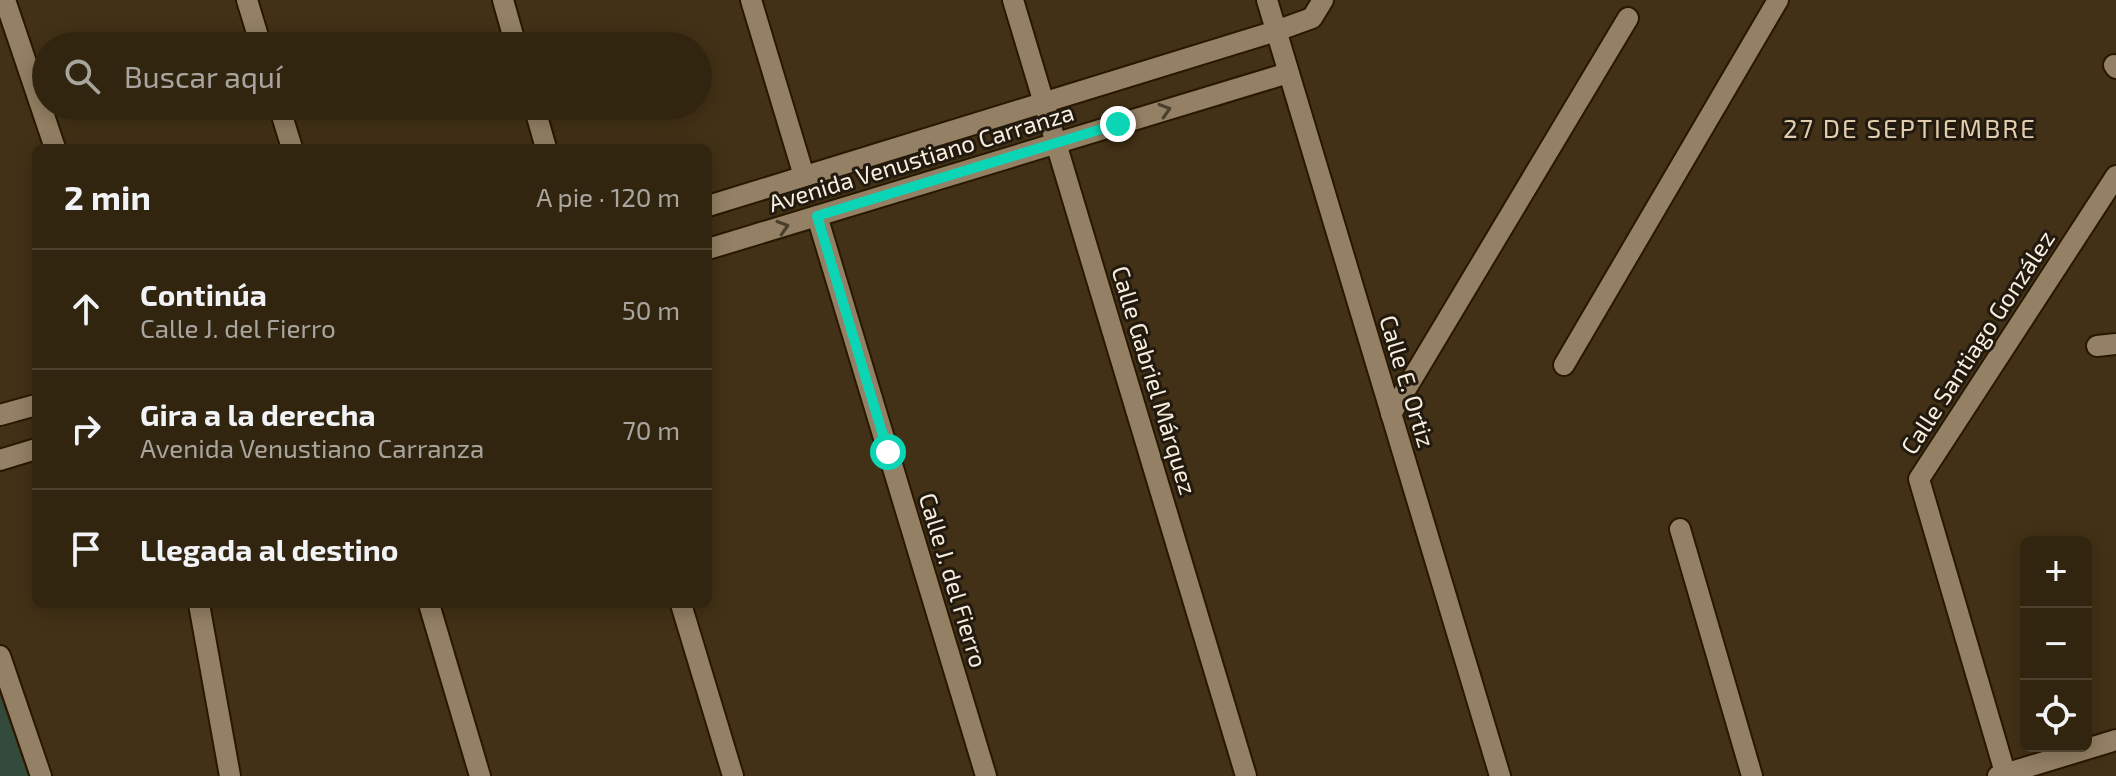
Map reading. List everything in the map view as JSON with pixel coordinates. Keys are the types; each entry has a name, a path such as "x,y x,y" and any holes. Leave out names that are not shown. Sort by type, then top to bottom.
{"street":[{"path":"5,0 32,80"},
{"path":"247,0 257,32"},
{"path":"503,0 512,32"},
{"path":"751,0 804,176"},
{"name":"Calle Gabriel Márquez","path":"1013,0 1246,776"},
{"name":"Calle E. Ortiz","path":"1267,0 1500,776"},
{"name":"Avenida Venustiano Carranza","path":"712,205 1276,31 1312,18 1323,0"},
{"path":"1564,365 1778,0"},
{"path":"1391,414 1628,18"},
{"name":"Avenida Venustiano Carranza","path":"712,248 1288,73"},
{"path":"46,120 54,144"},
{"path":"283,120 291,144"},
{"path":"538,120 545,144"},
{"name":"Calle Santiago González","path":"2003,775 1919,479 2116,176"},
{"name":"Calle J. del Fierro","path":"817,216 986,776"},
{"path":"0,415 32,406"},
{"path":"0,460 32,450"},
{"path":"1680,529 1752,776"},
{"path":"200,608 230,776"},
{"path":"430,608 480,776"},
{"path":"682,608 733,776"},
{"path":"0,656 41,776"},
{"path":"2003,775 2116,740"}],"green space":[{"path":"0,696 28,776 0,776"}],"district":[{"name":"27 DE SEPTIEMBRE","path":"1910,127"}],"route":[{"path":"888,452 817,216 1118,124"}]}
